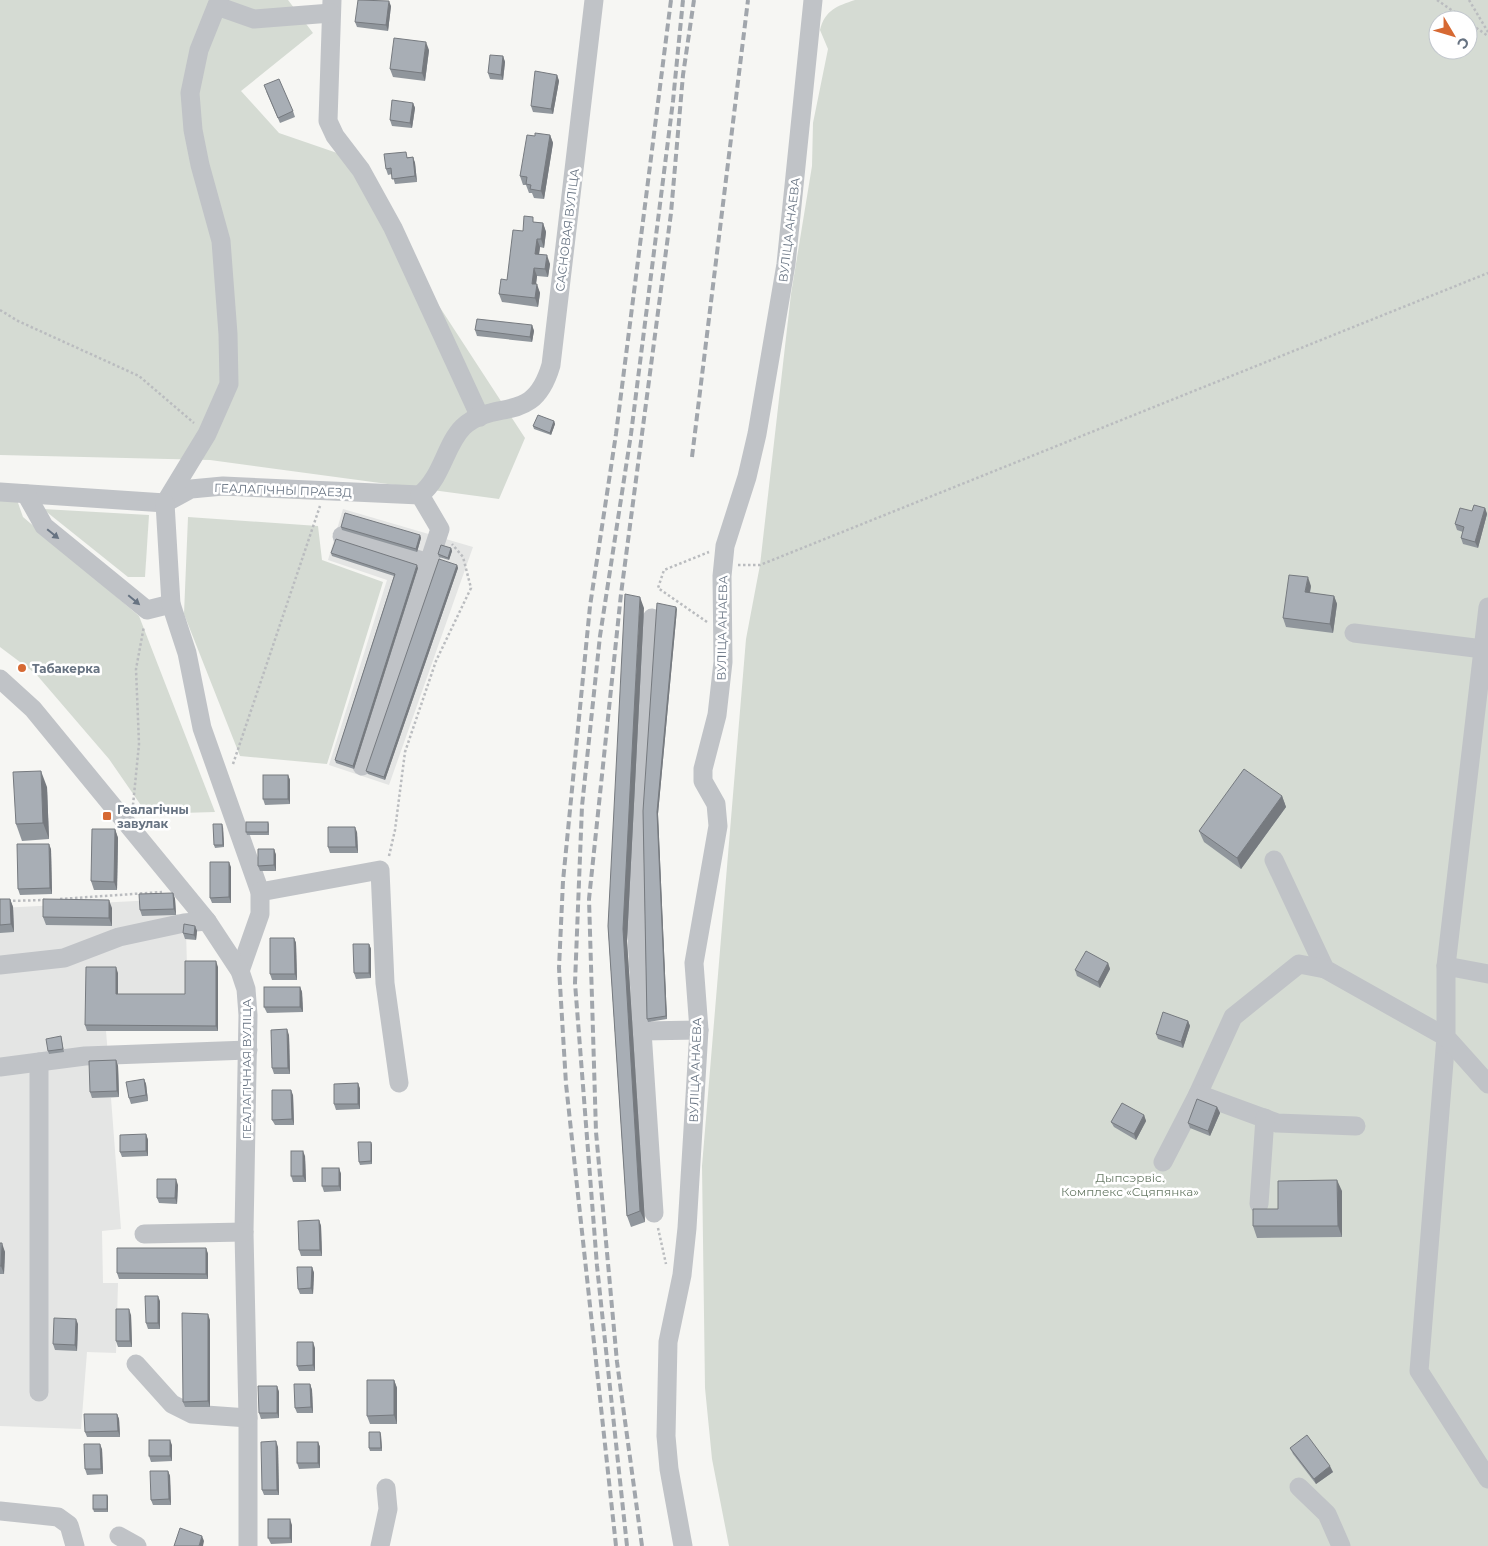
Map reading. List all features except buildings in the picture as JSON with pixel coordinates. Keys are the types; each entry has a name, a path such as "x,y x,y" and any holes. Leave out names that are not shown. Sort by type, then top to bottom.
{"street":[{"name":"САСНОВАЯ ВУЛІЦА","path":"420,495 431,486 463,428 480,417 524,405 546,383 551,365 594,0"},
{"name":"ВУЛІЦА АНАЕВА","path":"683,1546 672,1494 666,1436 668,1342 682,1275 688,1228 699,1030 694,963 718,826 716,804 703,781 703,769 717,716 723,662 723,566 725,546 747,477 755,442 786,264 813,0"},
{"path":"240,971 260,914 260,892 202,728 187,653 172,604 165,503 207,434 229,384 228,334 221,242 200,165 193,130 190,92 199,50 218,3 254,20 332,6 328,121 335,136 361,170 393,228 480,417"},
{"name":"ГЕАЛАГІЧНЫ ПРАЕЗД","path":"165,503 191,489 223,486 420,495"},
{"path":"0,492 165,503"},
{"path":"26,494 44,526 147,610 172,604"},
{"path":"362,766 440,529 420,495"},
{"path":"342,536 429,563"},
{"path":"1488,607 1446,966 1446,1038 1419,1371 1488,1479"},
{"path":"652,618 636,919 654,1214"},
{"path":"1354,633 1483,649"},
{"name":"ГЕАЛАГІЧНАЯ ВУЛІЦА","path":"0,679 33,709 131,826 207,921 240,971 246,990 248,1050 244,1232 248,1418 248,1546"},
{"path":"1274,860 1325,969"},
{"path":"260,892 380,870 385,983 399,1083"},
{"path":"0,964 64,958 119,936 184,923 207,921"},
{"path":"1163,1162 1198,1094 1233,1017 1299,964 1325,969 1446,1038 1488,1084"},
{"path":"1446,966 1488,974"},
{"path":"642,1031 699,1030"},
{"path":"0,1067 85,1056 248,1050"},
{"path":"39,1062 39,1392"},
{"path":"1198,1094 1277,1122 1356,1126"},
{"path":"1259,1204 1265,1118"},
{"path":"144,1234 244,1232"},
{"path":"136,1364 172,1404 192,1414 248,1418"},
{"path":"1299,1487 1327,1514 1341,1546"},
{"path":"380,1546 388,1509 386,1488"},
{"path":"0,1511 58,1517 69,1525 75,1546"},
{"path":"119,1536 137,1546"}],"path":[{"path":"1437,0 1451,10"},
{"path":"1469,0 1488,32"},
{"path":"723,566 760,565 1488,273"},
{"path":"0,310 18,321 139,376 207,434"},
{"path":"232,768 325,491"},
{"path":"380,870 388,858 395,830 405,752 436,661 471,588 463,557 440,529"},
{"path":"722,633 658,588 664,570 725,546"},
{"path":"131,826 139,744 136,669 147,610"},
{"path":"58,899 171,891"},
{"path":"0,902 48,900"},
{"path":"654,1214 667,1268"}],"shaded area":[{"path":"343,509 473,547 389,785 329,765 387,580 328,560"},
{"path":"175,899 176,914 182,916 186,930 187,967 218,967 218,1031 106,1031 108,1055 118,1066 119,1097 111,1098 121,1229 102,1231 103,1283 118,1283 116,1353 87,1352 81,1429 0,1426 0,908"}],"green space":[{"path":"0,0 288,0 313,33 241,91 279,133 340,154 525,438 499,499 210,460 0,455"},
{"name":"Дыпсэрвіс. Комплекс «Сцяпянка»","path":"855,0 1488,0 1488,1546 729,1546 712,1459 705,1388 702,1166 746,639 760,565 791,294 812,166 813,123 828,49 820,30 825,18 837,7"},
{"path":"0,500 17,500 23,517 139,616 215,812 147,814 109,759 36,674 0,647"},
{"path":"43,509 149,515 145,577 128,577"},
{"path":"188,517 318,526 322,560 383,582 327,764 240,756 184,614"}],"railway":[{"path":"616,1546 566,1084 559,968 563,881 590,606 616,434 671,0"},
{"path":"627,1546 597,1266 575,983 582,806 600,636 631,434 673,101 683,0"},
{"path":"642,1546 617,1362 596,1132 589,899 621,594 671,213 683,75 694,0"},
{"path":"692,457 748,0"}],"place":[{"name":"Табакерка","path":"22,668"},
{"name":"Геалагічны завулак","path":"107,816"}]}
